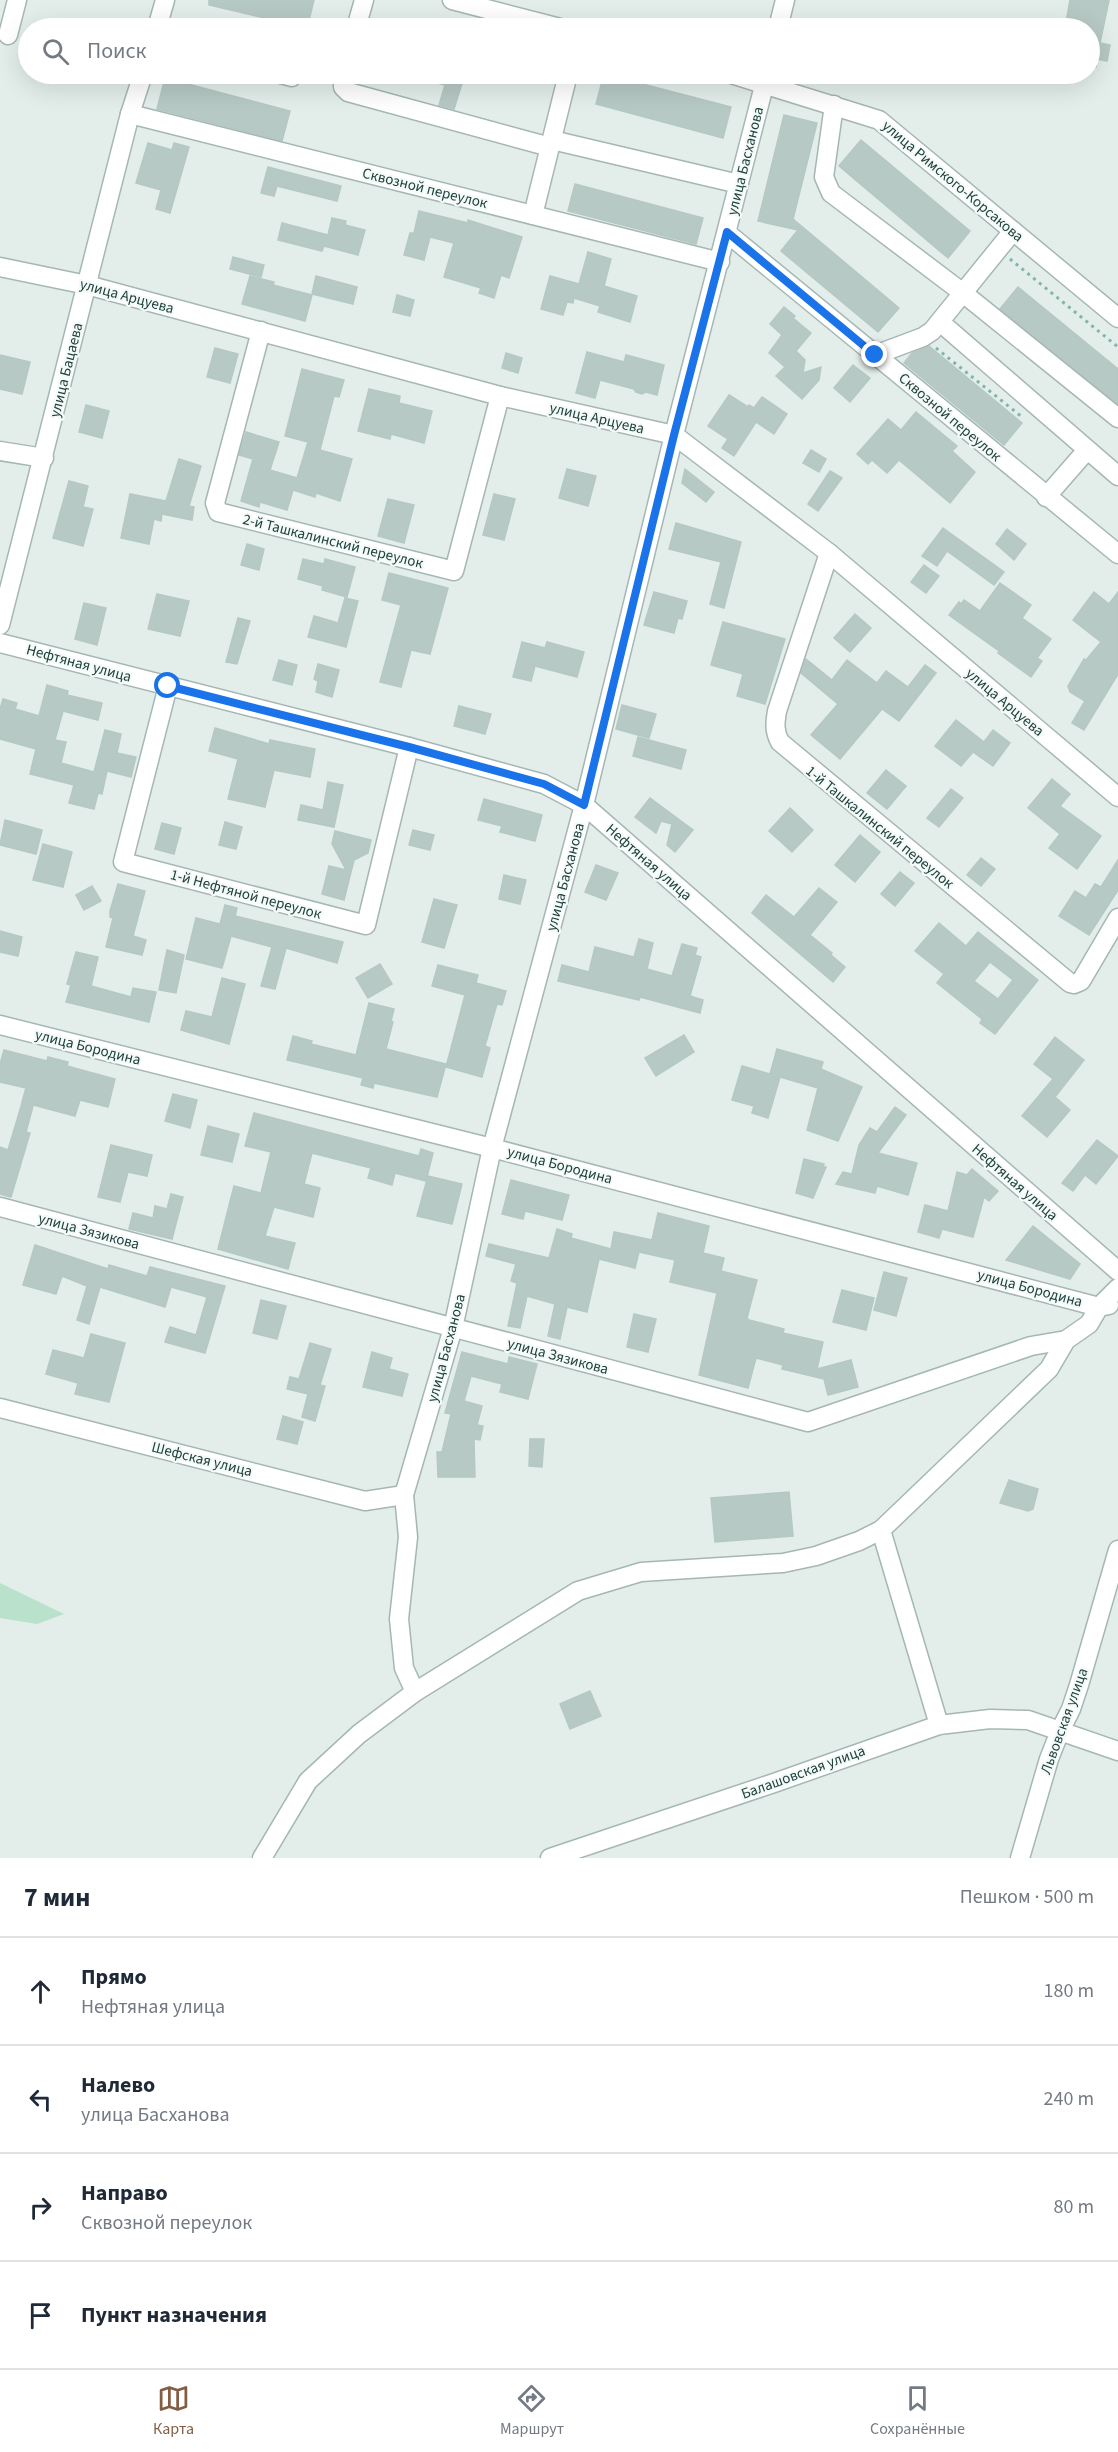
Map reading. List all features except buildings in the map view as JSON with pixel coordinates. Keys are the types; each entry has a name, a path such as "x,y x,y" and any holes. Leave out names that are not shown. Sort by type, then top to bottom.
{"street":[{"path":"8,35 17,0"},
{"path":"160,18 165,0"},
{"path":"358,18 363,0"},
{"path":"452,0 521,18"},
{"path":"780,18 785,0"},
{"name":"улица Бацаева","path":"0,625 130,114 140,84"},
{"path":"343,84 348,92 551,144 739,184"},
{"path":"533,215 566,84"},
{"name":"улица Басханова","path":"404,1495 453,1328 492,1148 584,805 674,435 764,84"},
{"name":"улица Римского-Корсакова","path":"781,84 879,120 1118,318"},
{"path":"834,105 824,177 831,193 963,293 1118,418"},
{"name":"Сквозной переулок","path":"130,114 720,262"},
{"path":"875,355 923,337 940,322 1013,231"},
{"name":"Сквозной переулок","path":"727,232 1118,555"},
{"name":"улица Арцуева","path":"0,267 87,285 500,396 674,435 829,553 1118,797"},
{"path":"940,322 1118,476"},
{"name":"2-й Ташкалинский переулок","path":"261,331 215,503 218,512 454,571 500,396"},
{"path":"0,450 44,458"},
{"path":"1046,497 1087,450"},
{"name":"1-й Ташкалинский переулок","path":"829,553 777,711 776,735 780,742 1070,983 1081,981 1118,918"},
{"name":"Нефтяная улица","path":"0,643 409,747 544,784 584,805 1118,1271"},
{"name":"1-й Нефтяной переулок","path":"168,686 123,862 366,925 409,747"},
{"name":"улица Бородина","path":"0,1025 492,1148 1099,1307 1118,1304"},
{"name":"улица Зязикова","path":"0,1207 808,1422 1031,1346 1066,1340 1089,1324 1099,1307 1118,1288"},
{"path":"262,1858 308,1781 359,1734 415,1692 578,1591 641,1572 783,1563 816,1556 859,1541 881,1530 1049,1370 1066,1340"},
{"name":"Шефская улица","path":"0,1408 365,1501 404,1495"},
{"path":"404,1495 408,1537 399,1619 404,1668 415,1692"},
{"path":"881,1530 939,1725"},
{"name":"Львовская улица","path":"1020,1858 1060,1731 1079,1685 1118,1550"},
{"name":"Балашовская улица","path":"550,1858 774,1784 939,1725 990,1719 1028,1720 1118,1751"}],"path":[{"path":"998,249 1118,347"}],"green space":[{"path":"0,1583 64,1614 37,1624 0,1618"}],"route":[{"path":"168,686 544,784 584,805 674,435 727,232 875,355"}]}
